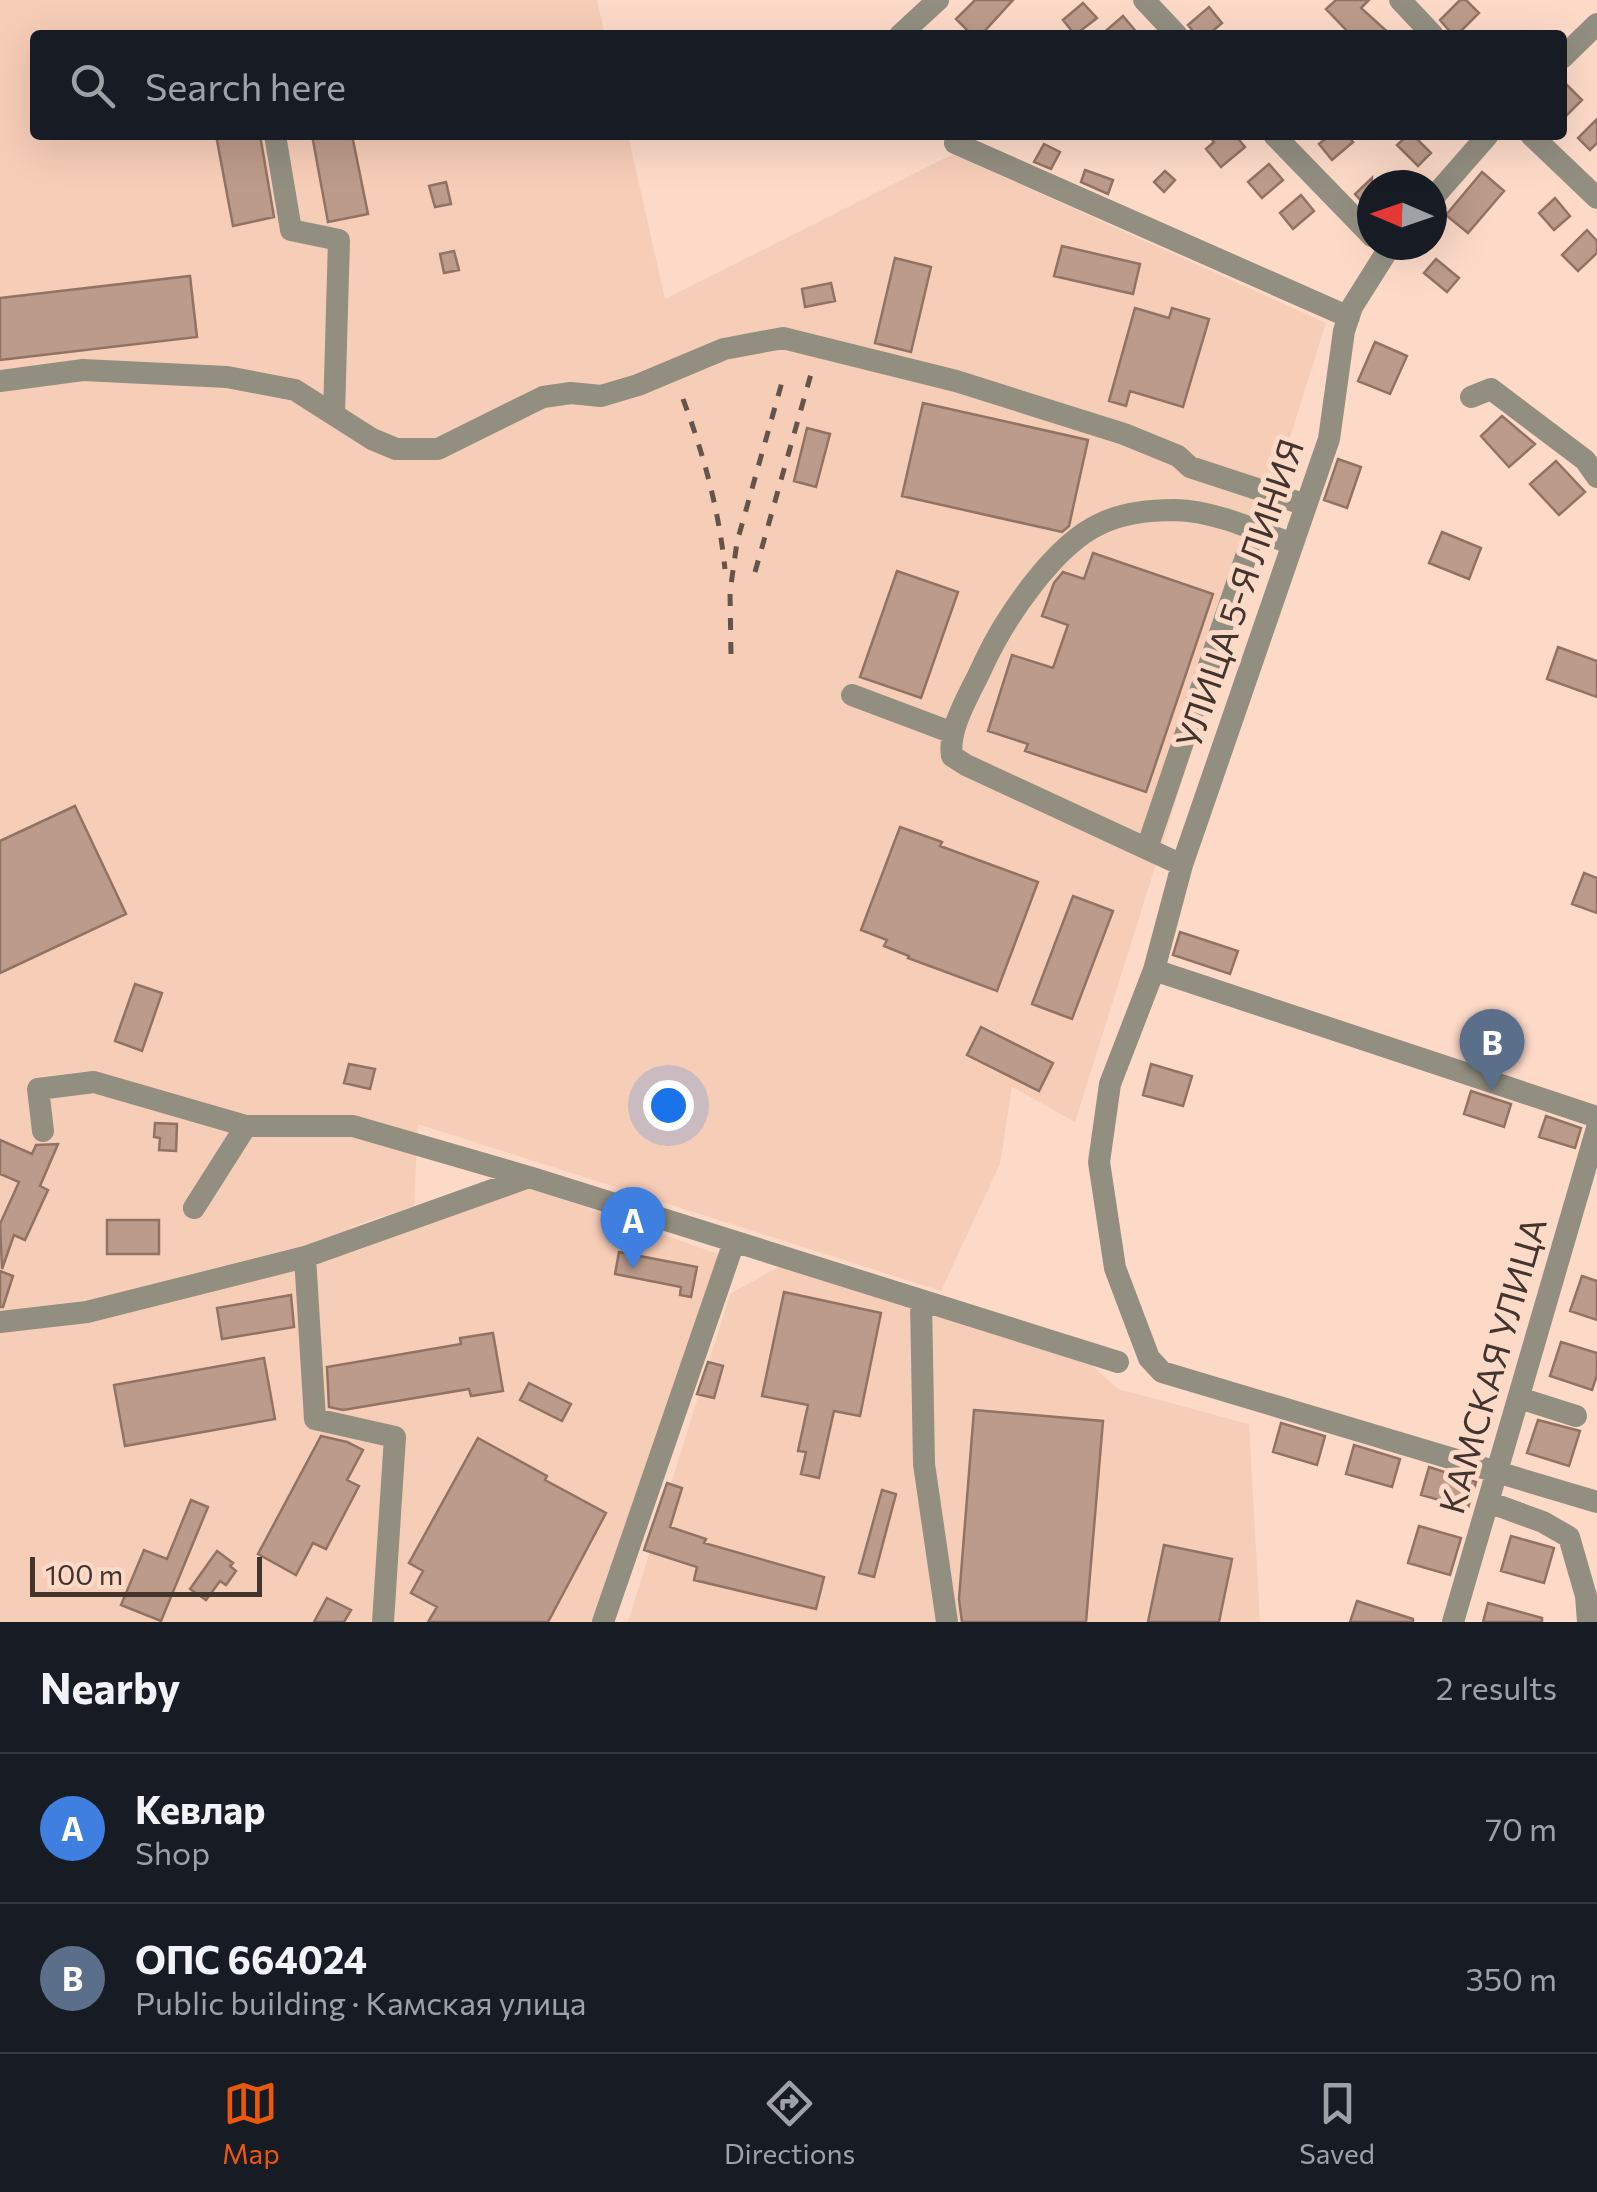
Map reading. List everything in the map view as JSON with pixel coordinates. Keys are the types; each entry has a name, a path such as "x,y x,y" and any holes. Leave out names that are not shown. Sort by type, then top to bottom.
{"street":[{"path":"905,30 938,0"},
{"path":"1144,0 1173,30"},
{"path":"1400,0 1428,30"},
{"path":"1567,53 1597,24"},
{"path":"276,140 291,230 339,240 334,414"},
{"path":"1279,140 1357,218"},
{"path":"1447,181 1484,140"},
{"path":"1535,140 1597,198"},
{"path":"955,143 1348,316"},
{"name":"УЛИЦА 5-Я ЛИНИЯ","path":"1375,260 1348,316 1332,426 1182,865 1154,970 1110,1084 1098,1162 1116,1268 1149,1358 1162,1372 1496,1472"},
{"path":"3,377 84,370 227,376 295,390 372,439 396,449 438,449 543,397 601,396 638,386 724,349 783,338 956,381 1070,416 1178,456 1190,467 1306,505"},
{"path":"1471,397 1490,389 1585,460 1597,477"},
{"path":"1182,865 957,760 950,746 953,733 1011,613 1037,579 1097,524 1128,514 1176,510 1292,544"},
{"path":"1147,848 1254,530"},
{"path":"852,694 953,733"},
{"path":"1154,970 1597,1116"},
{"path":"42,1131 38,1089 94,1082 246,1126 353,1126 529,1177 1118,1362"},
{"path":"194,1208 246,1126"},
{"name":"КАМСКАЯ УЛИЦА","path":"1453,1622 1597,1128"},
{"path":"0,1322 87,1312 305,1257 529,1177"},
{"path":"603,1622 734,1242"},
{"path":"305,1257 314,1419 395,1437 384,1622"},
{"path":"922,1301 924,1464 947,1622"},
{"path":"1518,1398 1576,1416"},
{"path":"1496,1472 1597,1502"},
{"path":"1488,1502 1543,1522 1569,1537 1591,1618"}],"shaded area":[{"path":"0,0 597,0 604,30 30,30 30,140 629,140 665,299 953,154 1326,323 1075,1122 1012,1087 1000,1164 941,1291 418,1124 414,1206 350,1227 356,1251 520,1184 721,1255 594,1622 0,1622"},
{"path":"784,1264 1085,1359 1118,1389 1249,1424 1260,1622 628,1622 730,1294"}],"building":[{"path":"975,0 1013,0 986,30 967,30 956,19"},
{"path":"1336,0 1369,0 1361,8 1385,30 1346,30 1326,9"},
{"path":"1460,0 1466,0 1479,13 1462,30 1449,30 1440,20"},
{"path":"1083,3 1097,18 1081,30 1071,30 1063,20"},
{"path":"1209,7 1222,23 1214,30 1192,30 1188,25"},
{"path":"1123,16 1135,30 1107,30"},
{"path":"1567,85 1582,100 1567,115"},
{"path":"1597,119 1597,143 1590,150 1578,138"},
{"path":"217,140 261,140 274,217 233,226"},
{"path":"313,140 353,140 368,214 328,222"},
{"path":"1239,140 1245,147 1221,167 1206,149 1214,142"},
{"path":"1324,140 1353,142 1332,160 1319,144"},
{"path":"1402,140 1418,140 1431,153 1418,166 1397,145"},
{"path":"1044,144 1060,152 1051,169 1034,162"},
{"path":"1269,164 1283,180 1262,198 1248,182"},
{"path":"1085,170 1113,180 1108,194 1081,182"},
{"path":"1165,171 1175,180 1164,192 1154,182"},
{"path":"1482,172 1504,191 1468,233 1447,214"},
{"path":"446,182 451,204 435,207 429,186"},
{"path":"1301,195 1314,211 1293,229 1280,213"},
{"path":"1555,198 1570,216 1554,230 1539,213"},
{"path":"1587,230 1597,241 1597,253 1578,271 1562,255"},
{"path":"1062,246 1140,264 1133,294 1054,276"},
{"path":"454,251 459,270 444,273 440,254"},
{"path":"895,258 931,267 911,352 875,343"},
{"path":"1437,260 1459,278 1447,292 1424,273"},
{"path":"190,276 197,337 0,360 0,298"},
{"path":"831,283 835,301 805,307 802,289"},
{"path":"1135,308 1169,318 1172,308 1209,319 1183,407 1130,391 1126,406 1109,401"},
{"path":"1375,342 1407,356 1390,394 1358,381"},
{"path":"923,403 1088,440 1069,526 1062,532 902,496"},
{"path":"1502,416 1535,444 1509,467 1481,436"},
{"path":"807,428 830,434 816,487 794,481"},
{"path":"1338,459 1361,467 1347,508 1324,500"},
{"path":"1556,461 1585,492 1559,515 1530,484"},
{"path":"1442,532 1481,548 1469,579 1429,563"},
{"path":"1093,553 1213,594 1146,792 1025,751 1028,744 988,731 1012,655 1053,668 1068,625 1042,616 1054,583 1063,572 1084,579"},
{"path":"897,571 958,592 921,698 860,677"},
{"path":"1558,647 1597,661 1597,697 1547,679"},
{"path":"75,806 126,914 0,973 0,841"},
{"path":"900,827 1038,882 997,991 908,958 884,946 887,940 861,930"},
{"path":"1584,873 1597,878 1597,913 1572,904"},
{"path":"1073,896 1113,911 1072,1019 1032,1004"},
{"path":"1180,932 1238,951 1230,974 1173,955"},
{"path":"135,984 162,993 142,1051 115,1041"},
{"path":"981,1027 1053,1063 1039,1091 967,1055"},
{"path":"349,1064 375,1069 370,1089 344,1083"},
{"path":"1151,1064 1192,1076 1183,1106 1143,1095"},
{"path":"1471,1091 1511,1104 1504,1127 1464,1114"},
{"path":"1546,1116 1581,1128 1575,1148 1539,1137"},
{"path":"155,1123 177,1124 176,1151 159,1150 160,1138 154,1137"},
{"path":"0,1140 32,1154 36,1145 58,1144 40,1186 48,1190 25,1240 14,1235 2,1269 0,1224 19,1182 0,1174"},
{"path":"107,1220 159,1220 159,1254 107,1254"},
{"path":"619,1252 697,1267 691,1297 680,1295 681,1287 615,1274"},
{"path":"0,1271 13,1276 3,1307 0,1307"},
{"path":"1582,1276 1597,1281 1597,1320 1570,1311"},
{"path":"784,1292 881,1313 860,1416 834,1411 819,1478 801,1474 806,1452 798,1451 808,1405 762,1396"},
{"path":"291,1295 294,1327 222,1339 217,1308"},
{"path":"493,1333 503,1391 471,1396 469,1389 343,1410 329,1407 327,1367 461,1344 460,1338"},
{"path":"1561,1342 1597,1353 1592,1390 1550,1376"},
{"path":"264,1358 275,1419 125,1446 114,1385"},
{"path":"708,1362 723,1366 714,1398 697,1394"},
{"path":"529,1383 571,1404 562,1421 520,1400"},
{"path":"974,1410 1103,1421 1086,1622 962,1622 959,1599"},
{"path":"1538,1420 1580,1431 1569,1466 1527,1453"},
{"path":"1281,1423 1325,1436 1317,1465 1273,1452"},
{"path":"321,1436 363,1450 347,1480 359,1486 326,1549 313,1543 296,1575 258,1554"},
{"path":"478,1438 606,1513 548,1622 428,1622 437,1607 411,1593 423,1571 409,1563"},
{"path":"1354,1445 1400,1459 1392,1487 1346,1474"},
{"path":"1429,1467 1476,1482 1468,1508 1421,1495"},
{"path":"667,1483 682,1488 670,1527 706,1539 704,1543 824,1577 816,1609 694,1580 697,1567 644,1550"},
{"path":"882,1490 896,1494 874,1577 859,1573"},
{"path":"191,1500 208,1507 161,1621 121,1605 144,1550 167,1559"},
{"path":"1419,1526 1461,1538 1450,1575 1408,1563"},
{"path":"1511,1536 1554,1548 1544,1583 1501,1571"},
{"path":"1164,1545 1232,1559 1219,1622 1148,1622"},
{"path":"217,1551 233,1563 230,1566 236,1571 226,1585 220,1581 206,1600 190,1589"},
{"path":"327,1598 351,1610 344,1622 314,1622"},
{"path":"1357,1601 1413,1619 1413,1622 1350,1622"},
{"path":"1488,1603 1542,1618 1542,1622 1483,1622"}],"railway":[{"path":"755,572 811,374"},
{"path":"731,654 730,592 737,542 784,375"},
{"path":"683,399 710,483 725,569"}],"place":[{"name":"ОПС 664024","path":"1492,1091"},
{"name":"Кевлар","path":"633,1269"}]}
